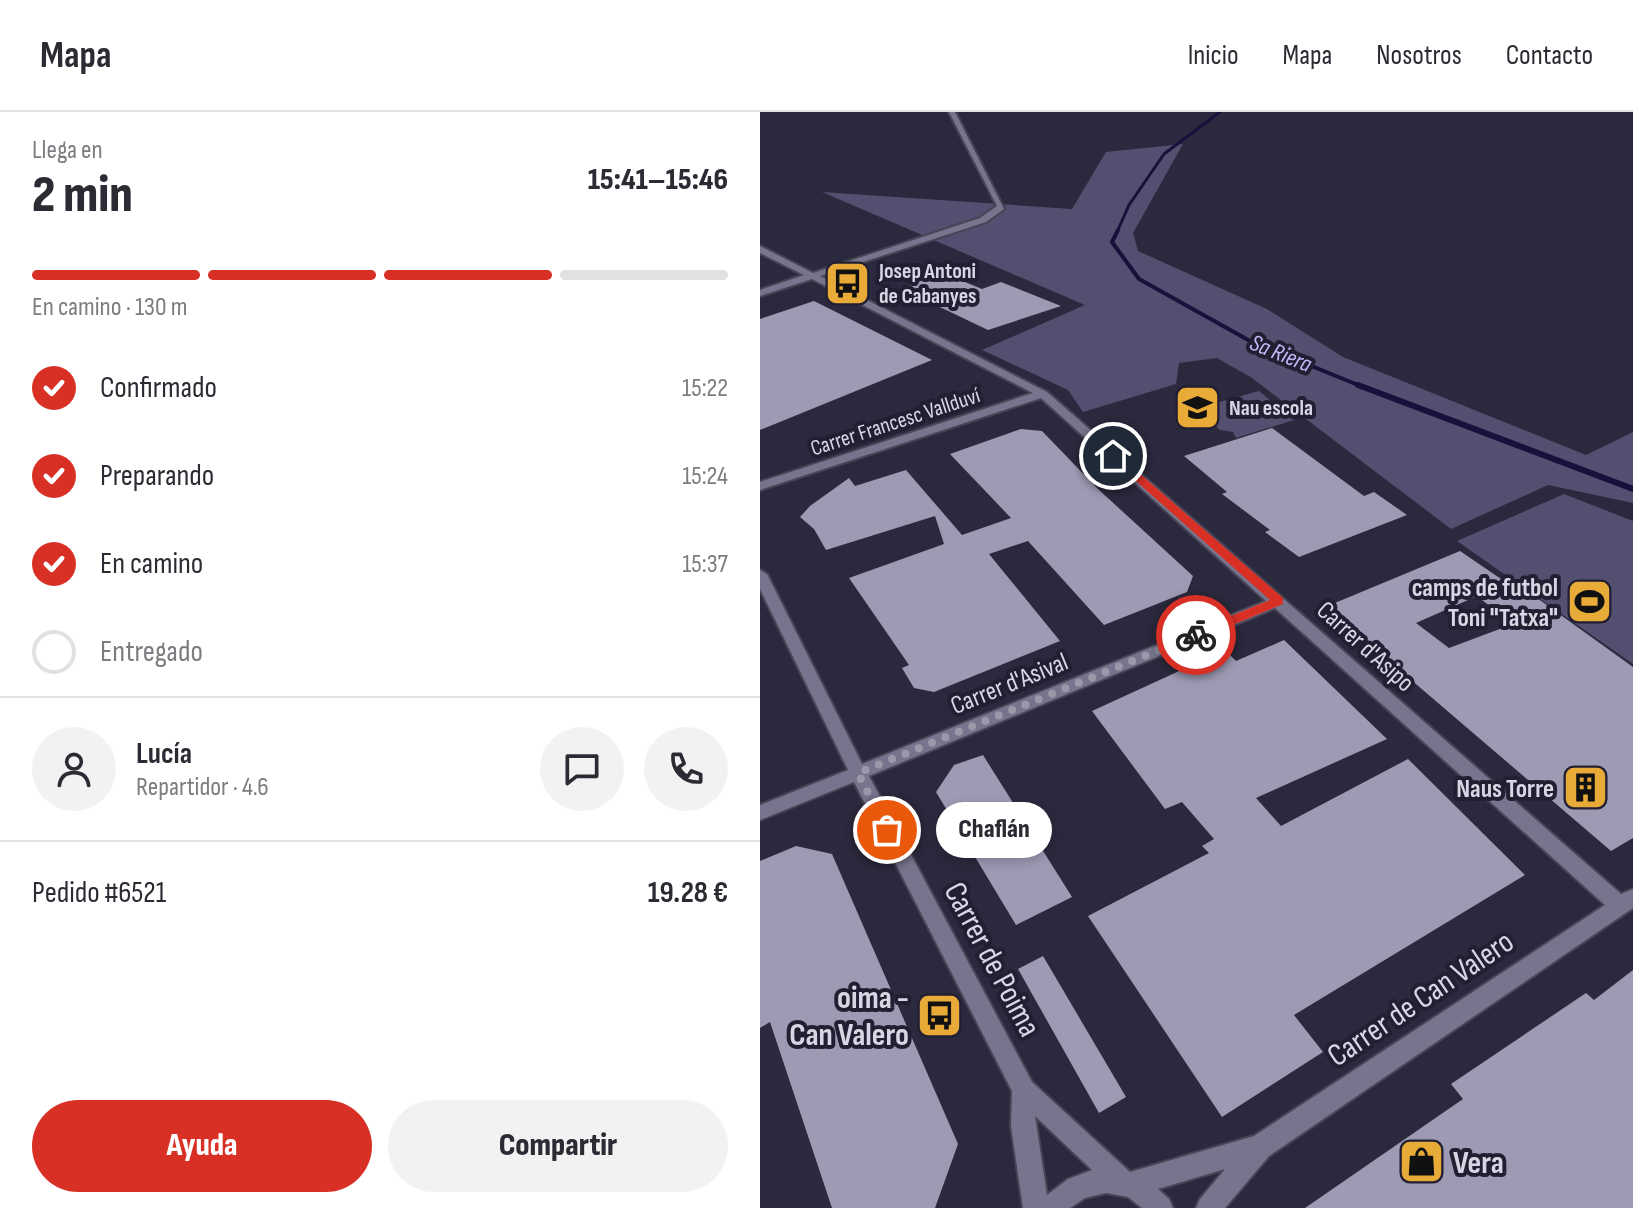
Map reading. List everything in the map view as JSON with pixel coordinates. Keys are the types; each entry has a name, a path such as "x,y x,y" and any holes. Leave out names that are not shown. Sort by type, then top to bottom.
{"street":[{"path":"760,293 983,220 1001,207 952,112"},
{"name":"Carrer d'Asipo","path":"760,249 1043,394 1626,901"},
{"name":"Carrer Francesc Vallduví","path":"760,486 1043,394"},
{"name":"Carrer de Poima","path":"760,574 858,773 1024,1090 1126,1182 1150,1195 1160,1208"},
{"name":"Carrer d'Asival","path":"760,813 1279,601"},
{"name":"Carrer de Can Valero","path":"1209,1208 1260,1147 1626,901"},
{"name":"Carrer de Poima","path":"1024,1090 1023,1126 1036,1208"},
{"name":"Carrer de Can Valero","path":"1051,1208 1081,1185 1101,1180 1126,1182 1260,1147"}],"shaded area":[{"path":"1183,144 1133,233 1138,251 1267,309 1343,357 1586,455 1633,432 1633,503 1548,485 1451,529 1252,378 1217,358 1179,363 1176,384 1083,412 1068,390 982,350 1085,305 822,192 1072,209 1106,152"},
{"path":"1259,391 1294,420 1236,438 1233,432 1220,430 1198,408"},
{"name":"camps de futbol Toni \"Tatxa\"","path":"1564,494 1633,521 1633,664 1457,541"}],"building":[{"path":"943,273 982,289 1001,282 1061,306 988,330 900,288"},
{"path":"814,301 932,360 760,430 760,319"},
{"path":"1272,428 1364,496 1374,492 1407,515 1299,557 1265,532 1270,530 1222,494 1227,492 1184,456"},
{"path":"1021,429 1042,431 1098,489 1193,576 1187,592 1104,625 1028,541 989,554 1060,641 934,692 914,688 902,668 909,665 849,578 944,544 935,516 826,550 814,529 800,517 849,478 855,486 906,470 962,535 1011,518 950,454"},
{"path":"1460,551 1532,600 1537,598 1633,667 1633,838 1611,851 1389,661 1330,605","holes":["1477,596 1513,624 1449,648 1416,623"]},
{"path":"1284,640 1387,739 1256,798 1281,826 1408,759 1525,875 1294,1015 1323,1052 1222,1117 1088,916 1209,853 1202,846 1214,839 1182,802 1165,809 1092,711 1225,650 1236,661"},
{"path":"983,755 1072,897 1016,925 936,792 954,765"},
{"path":"796,846 832,854 958,1144 935,1208 832,1208 770,1022 760,1028 760,861"},
{"path":"1043,956 1126,1097 1099,1113 1018,969"},
{"path":"1633,970 1633,1208 1305,1208 1463,1099 1451,1084 1586,993 1594,1000"}],"waterway":[{"name":"Sa Riera","path":"1117,232 1129,205 1164,154 1220,112"},
{"name":"Sa Riera","path":"1117,232 1112,242 1139,279 1250,341 1359,385"},
{"name":"Sa Riera","path":"1359,385 1633,489"},
{"name":"Sa Riera","path":"1359,385 1363,387"}],"way so far":[{"path":"887,830 858,773 1196,635"}],"place":[{"name":"Josep Antoni de Cabanyes","path":"848,283"},
{"name":"Nau escola","path":"1198,407"},
{"name":"camps de futbol Toni \"Tatxa\"","path":"1589,602"},
{"name":"Naus Torre","path":"1585,788"},
{"name":"Chaflán","path":"887,830"},
{"name":"oima - Can Valero","path":"940,1015"},
{"name":"Vera","path":"1422,1162"}],"route":[{"path":"1113,456 1279,601 1196,635"}]}
